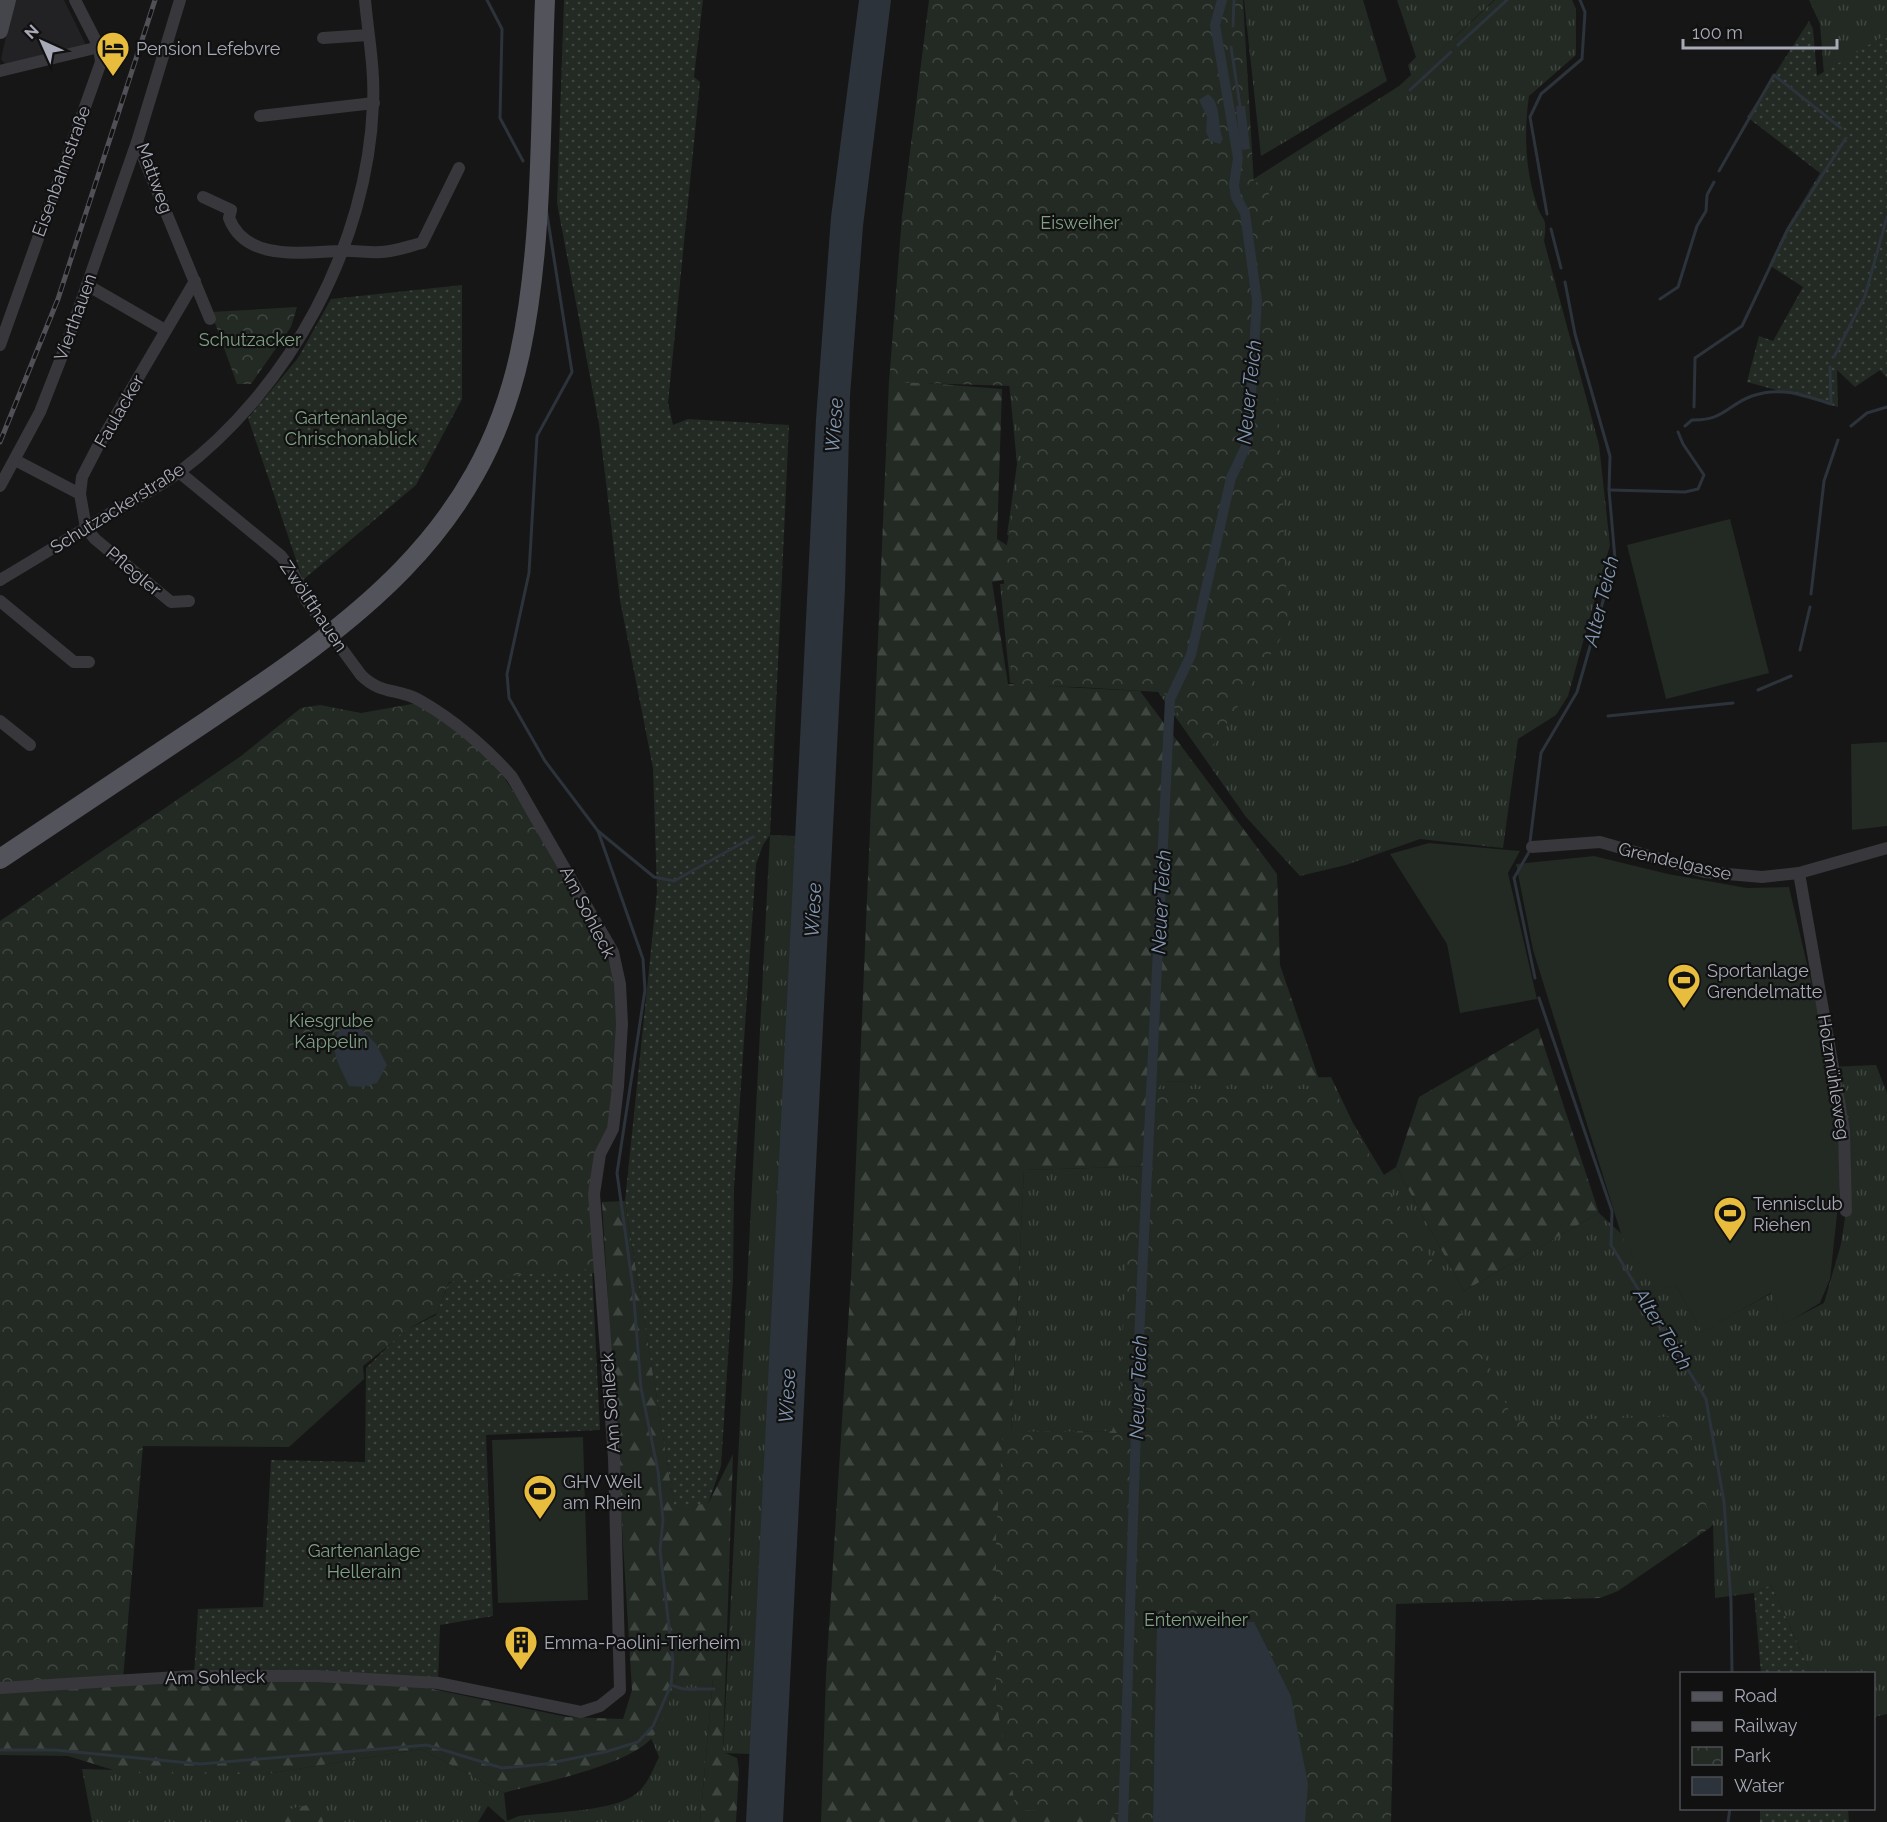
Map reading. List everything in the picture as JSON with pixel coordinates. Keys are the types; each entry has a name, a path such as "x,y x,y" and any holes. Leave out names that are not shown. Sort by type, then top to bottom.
{"main road":[{"path":"0,859 307,653 392,584 440,528 474,474 494,433 521,346 532,273 545,0"}],"street":[{"path":"0,31 8,0"},
{"path":"0,71 99,47 75,0"},
{"name":"Mattweg","path":"180,0 137,142 210,319"},
{"name":"Schutzackerstraße","path":"0,580 179,472 243,414 285,360 319,307 342,251 364,176 374,103 365,0"},
{"path":"323,38 368,35"},
{"name":"Eisenbahnstraße","path":"0,345 100,62 99,47"},
{"path":"260,116 374,103"},
{"name":"Vierthauen","path":"0,486 40,412 137,142"},
{"path":"203,197 231,210 229,218 237,233 260,248 295,253 342,251 384,253 422,243 459,168"},
{"name":"Faulacker","path":"86,528 80,494 82,477 195,281"},
{"path":"87,285 165,330"},
{"path":"15,460 80,494"},
{"name":"Zwölfthauen","path":"179,472 281,556 292,570 306,600 361,675"},
{"name":"Pflegler","path":"86,528 95,539 171,602 189,601"},
{"path":"0,601 74,662 89,662"},
{"name":"Am Sohleck","path":"0,1688 194,1676 316,1676 438,1683 581,1712 600,1706 620,1690 614,1458 594,1194 600,1154 613,1129 618,1087 622,1024 620,984 613,952 512,777 493,754 419,700 378,689 361,675"},
{"path":"0,721 30,745"},
{"name":"Grendelgasse","path":"1532,847 1600,842 1706,872 1730,876 1762,877 1799,873 1887,848"},
{"name":"Holzmühleweg","path":"1799,873 1844,1130 1846,1211"}],"shaded area":[{"path":"14,0 64,0 86,45 6,65 1,59"}],"green space":[{"path":"564,0 703,0 694,77 700,82 668,403 673,425 688,419 789,425 770,835 763,845 756,864 734,1188 733,1280 721,1466 708,1504 674,1505 625,1201 657,892 653,768 620,600 599,424 557,203"},
{"name":"Eisweiher","path":"929,0 1243,0 1254,184 1268,175 1288,627 1206,756 1161,688 1014,686 1004,590 1006,548 1021,463 1020,435 1013,386 889,382 902,216"},
{"path":"1244,0 1363,0 1387,81 1261,156"},
{"path":"1397,0 1494,0 1429,61 1495,0 1572,0 1576,9 1576,55 1529,96 1526,149 1532,189 1545,222 1544,241 1599,445 1610,545 1568,696 1556,715 1518,739 1503,848 1420,839 1346,865 1300,876 1246,817 1158,692 1010,683 1000,584 1036,584 1029,536 1007,535 1017,464 1003,320 1241,187 1399,86 1411,75 1408,65 1416,57"},
{"path":"1809,0 1887,0 1887,34 1824,75 1820,24"},
{"path":"1809,21 1813,29 1817,76 1887,34 1887,378 1880,370 1855,387 1837,370 1838,407 1747,382 1759,336 1773,341 1803,287 1769,265 1786,229 1820,173 1747,117"},
{"name":"Gartenanlage Chrischonablick","path":"462,285 462,399 416,485 303,580 248,418 298,358 331,299"},
{"name":"Schutzacker","path":"297,307 291,327 251,384 237,384 211,312"},
{"path":"889,380 1002,389 997,539 1013,549 1014,578 992,582 1008,684 1140,691 1277,874 1280,965 1319,1079 1161,1082 1156,1166 1024,1170 1011,1432 1112,1431 1135,1342 1153,1822 821,1822 826,1675 851,1278"},
{"path":"1730,519 1769,673 1666,699 1627,545"},
{"name":"Kiesgrube Käppelin","path":"418,703 493,760 565,873 601,939 617,986 619,1022 609,1127 592,1169 590,1187 595,1273 449,1282 437,1313 413,1326 363,1366 364,1379 289,1447 143,1446 123,1679 0,1685 0,921 241,756 301,708 320,705 361,713"},
{"path":"1887,742 1887,826 1852,830 1851,744"},
{"path":"770,835 797,836 750,1754 723,1753"},
{"path":"1429,843 1520,851 1508,873 1537,999 1460,1013 1447,944 1390,854"},
{"name":"Sportanlage Grendelmatte","path":"1594,856 1668,874 1747,888 1789,887 1831,1067 1843,1160 1830,1279 1820,1303 1785,1324 1771,1293 1702,1332 1675,1284 1657,1292 1622,1237 1533,950 1516,864"},
{"path":"1538,1028 1599,1213 1464,1291 1396,1167 1419,1097"},
{"path":"1876,1065 1887,1093 1887,1714 1875,1717 1875,1672 1811,1672 1771,1585 1754,1593 1715,1598 1713,1525 1610,1594 1381,1604 1112,1431 1011,1433 1024,1170 1155,1166 1161,1082 1331,1077 1353,1123 1384,1175 1396,1167 1464,1291 1599,1213 1675,1284 1702,1331 1772,1293 1785,1323 1824,1303 1841,1244 1846,1211 1831,1067"},
{"name":"Entenweiher","path":"1150,1089 1334,1089 1474,1335 1513,1421 1687,1416 1711,1527 1618,1591 1600,1598 1396,1604 1391,1822 1120,1822 1120,1814 1016,1810 996,1701 996,1536 1003,1431 1118,1433 1131,1171 1146,1171"},
{"path":"625,1201 674,1504 708,1504 733,1454 723,1752 737,1758 739,1770 736,1822 700,1822 713,1679 676,1679 656,1733 638,1749 622,1758 582,1772 504,1793 421,1749 266,1774 123,1773 68,1756 0,1755 0,1689 194,1676 418,1686 567,1717 623,1719 632,1690 602,1202"},
{"name":"Gartenanlage Hellerain","path":"592,1269 600,1430 486,1435 493,1616 440,1625 438,1683 194,1676 198,1609 263,1607 271,1460 365,1462 366,1368 404,1331 436,1315 449,1283 458,1280"},
{"name":"GHV Weil am Rhein","path":"583,1437 588,1600 498,1603 492,1440"},
{"path":"1771,1585 1811,1672 1761,1672 1754,1593"},
{"path":"676,1679 713,1679 700,1822 506,1822 488,1806 478,1822 92,1822 82,1769 266,1774 421,1749 504,1793 507,1821 519,1816 598,1808 627,1799 644,1785 659,1757 651,1738 667,1708"},
{"path":"321,1802 323,1822 270,1822 276,1812"},
{"path":"1760,1810 1848,1810 1849,1822 1760,1822"}],"water":[{"name":"Wiese","path":"859,0 891,0 863,226 850,396 845,589 783,1822 746,1822 816,419 831,217"},
{"path":"1208,94 1217,109 1223,139 1220,144 1210,141 1206,132 1207,117 1199,100"},
{"path":"1236,106 1245,106 1250,149 1240,150"},
{"path":"348,1022 354,1022 376,1044 387,1065 377,1083 363,1087 349,1086 337,1060 334,1045 340,1030"},
{"name":"Entenweiher","path":"1157,1620 1254,1622 1291,1696 1308,1784 1305,1822 1153,1822"}],"waterway":[{"path":"487,0 502,29 500,118 523,161"},
{"name":"Neuer Teich","path":"1123,1822 1139,1340 1170,699 1191,655 1231,478 1248,442 1257,301 1245,213 1236,197 1234,185 1238,158 1215,25 1222,0"},
{"path":"1233,26 1234,0"},
{"path":"1458,45 1507,0"},
{"name":"Alter Teich","path":"1547,214 1530,117 1541,94 1582,59 1585,12 1580,0"},
{"path":"1231,47 1240,106"},
{"path":"1410,90 1451,52"},
{"path":"1719,171 1774,75 1841,128"},
{"path":"1694,407 1695,358 1742,326 1788,229 1846,138"},
{"name":"Neuer Teich","path":"1238,156 1240,150"},
{"path":"1660,299 1678,287 1697,226 1706,211 1707,195 1714,182"},
{"path":"546,208 572,372 537,436 529,573 507,674 509,698 545,761 598,831 654,877 674,881 753,837"},
{"path":"1834,357 1865,296 1887,217"},
{"name":"Alter Teich","path":"1551,229 1561,268"},
{"name":"Alter Teich","path":"1530,842 1541,753 1577,692 1615,559 1609,490 1610,456 1575,334 1565,282"},
{"path":"1685,426 1692,420 1711,418 1762,393 1792,393 1831,404 1830,367"},
{"path":"1851,426 1867,413 1887,407"},
{"path":"1610,490 1685,492 1698,489 1704,475 1683,444 1678,432"},
{"path":"1811,594 1824,481 1838,440"},
{"path":"1800,650 1810,607"},
{"path":"1758,690 1791,676"},
{"path":"1608,716 1733,703"},
{"path":"598,831 643,959 645,990 617,1173 633,1288 641,1388 658,1471 663,1520 660,1550 673,1661 671,1685 683,1689 714,1689"},
{"name":"Alter Teich","path":"1529,852 1514,878 1535,978"},
{"name":"Alter Teich","path":"1539,998 1612,1211 1611,1245 1706,1399 1724,1502 1731,1601 1732,1672"},
{"path":"0,1750 55,1750 200,1764 427,1745 502,1768 545,1764 605,1752 638,1742 653,1726 671,1685"},
{"name":"Alter Teich","path":"1728,1822 1730,1810"}],"railway":[{"path":"0,442 58,299 155,0"}],"place":[{"name":"Pension Lefebvre","path":"113,77"},
{"name":"Sportanlage Grendelmatte","path":"1684,1009"},
{"name":"Tennisclub Riehen","path":"1730,1242"},
{"name":"GHV Weil am Rhein","path":"540,1520"},
{"name":"Emma-Paolini-Tierheim","path":"521,1671"}]}
